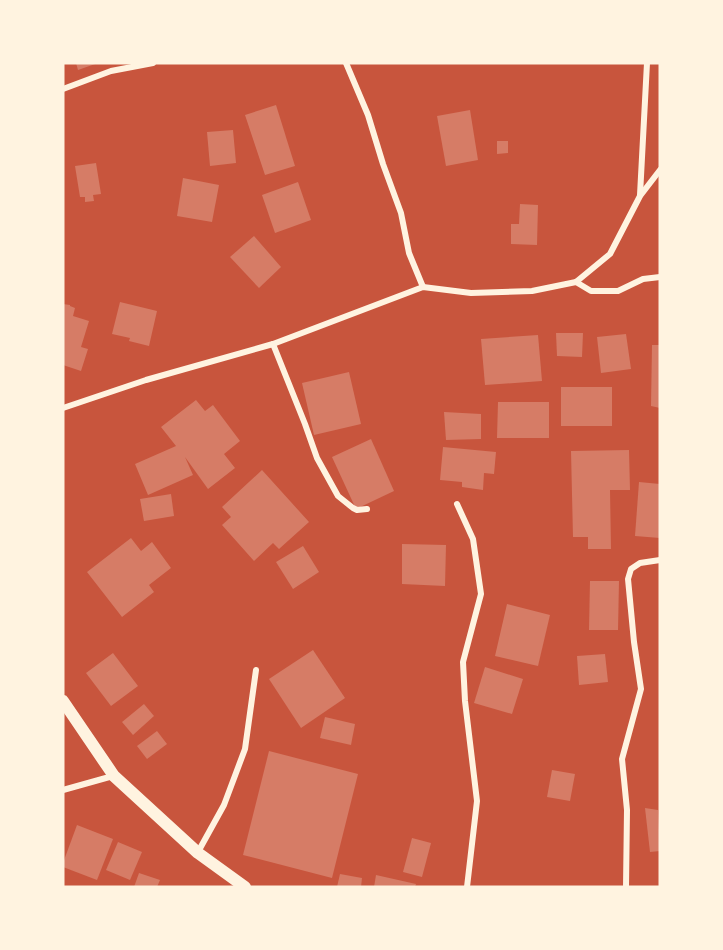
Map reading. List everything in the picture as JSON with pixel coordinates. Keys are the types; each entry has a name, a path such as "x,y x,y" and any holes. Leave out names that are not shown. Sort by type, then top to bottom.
{"main road":[{"path":"63,700 114,776 198,853 245,887"}],"street":[{"path":"63,89 111,71 153,63"},
{"path":"346,63 368,115 401,213 409,253 423,286"},
{"path":"640,196 647,63"},
{"path":"63,408 146,380 273,344 423,286 471,293 532,291 576,282 610,254 640,196 660,170"},
{"path":"576,282 591,291 618,291 643,279 660,277"},
{"path":"273,344 316,458 338,496 357,510 367,509"},
{"path":"458,504 473,538 482,594 463,662 468,736 477,801 467,887"},
{"path":"626,887 627,810 622,759 641,689 628,579 631,568 639,563 660,560"},
{"path":"198,853 224,805 245,749 256,670"},
{"path":"63,790 114,776"}],"building":[{"path":"76,63 98,63 78,70"},
{"path":"276,105 295,166 265,175 245,115"},
{"path":"470,110 478,160 446,166 437,116"},
{"path":"233,130 236,163 210,166 207,132"},
{"path":"497,141 508,141 508,153 497,154"},
{"path":"96,163 101,194 93,195 94,201 85,202 85,197 80,197 75,166"},
{"path":"183,178 219,185 212,222 177,216"},
{"path":"298,182 311,220 275,233 262,195"},
{"path":"520,204 538,205 537,245 511,244 511,224 519,224"},
{"path":"254,236 281,267 259,288 230,257"},
{"path":"120,302 157,311 149,346 112,334"},
{"path":"63,304 75,308 73,316 89,321 81,347 88,349 81,371 63,365"},
{"path":"556,333 583,333 582,357 557,356"},
{"path":"626,334 631,369 601,373 597,337"},
{"path":"538,335 542,381 485,385 481,339"},
{"path":"652,345 660,345 660,408 651,406"},
{"path":"349,372 361,424 314,435 302,383"},
{"path":"561,387 612,387 612,426 561,426"},
{"path":"196,400 205,411 213,405 240,441 224,454 235,468 208,489 185,457 193,475 148,495 135,464 176,446 161,427"},
{"path":"498,402 549,402 549,438 497,438"},
{"path":"444,412 481,414 481,439 446,440"},
{"path":"371,439 394,491 356,509 332,457"},
{"path":"443,447 496,452 494,474 484,473 483,490 462,487 462,482 440,480"},
{"path":"629,450 630,490 610,490 611,549 588,549 588,537 573,537 571,451"},
{"path":"262,470 309,522 279,549 273,543 254,561 222,525 231,517 222,507"},
{"path":"639,482 660,484 660,538 635,536"},
{"path":"171,494 174,516 144,521 140,499"},
{"path":"131,538 141,551 152,542 171,568 149,585 154,592 122,617 87,572"},
{"path":"402,544 446,545 445,586 402,584"},
{"path":"303,546 319,572 293,589 276,562"},
{"path":"590,581 619,581 618,630 589,630"},
{"path":"507,604 550,615 538,666 495,656"},
{"path":"313,650 345,698 301,728 269,679"},
{"path":"113,653 138,686 111,706 86,673"},
{"path":"605,654 608,682 579,685 577,656"},
{"path":"485,667 523,679 512,714 474,703"},
{"path":"144,704 154,716 133,735 122,722"},
{"path":"325,717 355,724 351,745 320,738"},
{"path":"157,731 167,744 147,759 137,746"},
{"path":"269,751 358,774 332,878 243,855"},
{"path":"552,770 575,774 570,801 547,797"},
{"path":"645,808 658,810 660,851 650,852"},
{"path":"77,825 113,839 97,880 63,867"},
{"path":"412,838 431,843 422,877 403,872"},
{"path":"118,842 142,852 130,880 106,870"},
{"path":"139,873 160,880 157,887 134,887"},
{"path":"340,874 362,878 361,887 337,887"},
{"path":"376,875 416,884 415,887 374,887"}]}
